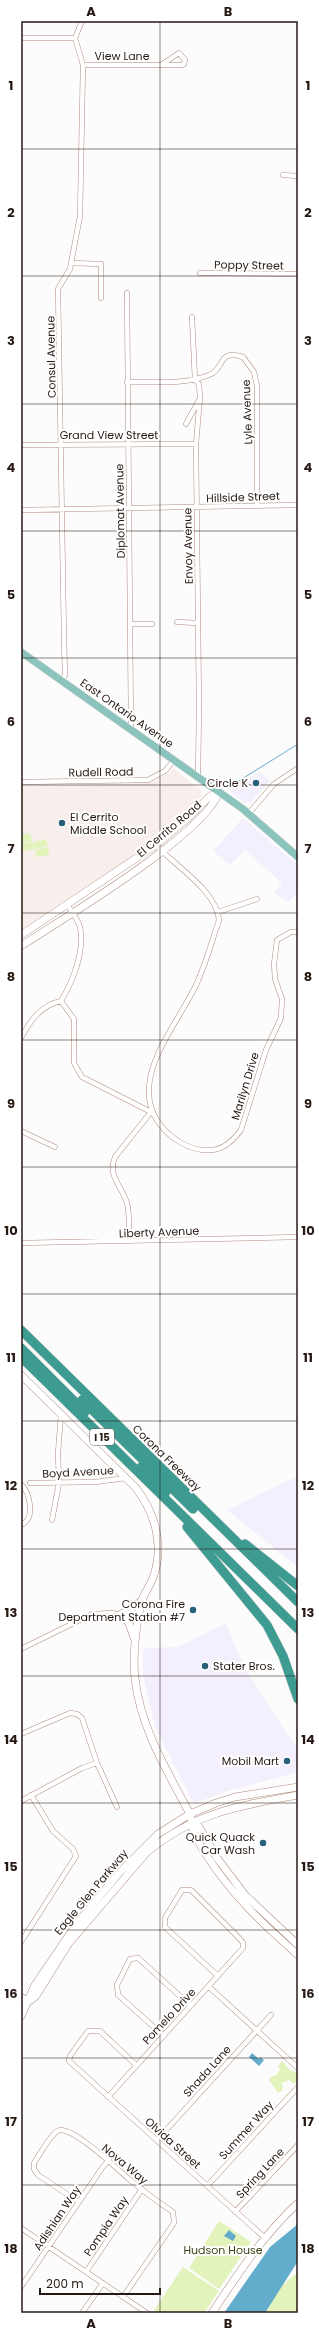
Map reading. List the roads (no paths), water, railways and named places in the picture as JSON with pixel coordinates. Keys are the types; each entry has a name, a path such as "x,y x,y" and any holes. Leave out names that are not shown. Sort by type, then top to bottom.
{"highway":[{"name":"Corona Freeway","path":"21,1330 298,1602"},
{"path":"21,1340 298,1610"},
{"path":"21,1348 254,1579 287,1618"},
{"name":"I 15","path":"21,1357 182,1517 298,1629"},
{"path":"202,1509 298,1586"},
{"path":"182,1517 188,1530 207,1550 267,1625 283,1656 298,1699"}],"main road":[{"name":"East Ontario Avenue","path":"21,652 249,813 298,857"},
{"name":"El Cerrito Road","path":"21,935 68,906 156,844 209,797 219,792"},
{"name":"El Cerrito Road","path":"21,946 162,851 196,823 214,804 219,792"},
{"path":"21,1375 126,1478 149,1506 156,1528 156,1565 142,1601 138,1619 135,1640 135,1679 152,1743 190,1814 193,1822 193,1828 202,1847 222,1879 246,1908 298,1955"},
{"path":"135,1640 129,1623 121,1614 131,1610 142,1601"},
{"name":"Eagle Glen Parkway","path":"21,2016 28,2002 30,1993 56,1954 96,1900 140,1851 158,1834 190,1814 235,1797 298,1787"},
{"name":"Eagle Glen Parkway","path":"28,2002 36,1996 69,1943 147,1852 170,1835 193,1822 227,1808 298,1795"},
{"path":"193,1822 199,1827 215,1854 245,1895 298,1945"},
{"path":"21,1997 28,2002"},
{"path":"212,2313 265,2238 281,2218 298,2203"}],"street":[{"path":"21,38 75,38 82,21"},
{"name":"Consul Avenue","path":"62,680 64,675 62,444 58,289 72,263 80,216 83,65 75,38"},
{"name":"View Lane","path":"83,65 161,65 184,64 185,60 179,53 161,65"},
{"path":"283,175 298,176"},
{"path":"72,263 101,264 101,298"},
{"name":"Poppy Street","path":"200,273 298,274"},
{"name":"Diplomat Avenue","path":"127,293 131,729"},
{"name":"Envoy Avenue","path":"192,317 195,380 199,384 200,397 196,444 198,777"},
{"name":"Lyle Avenue","path":"195,380 212,374 225,357 230,355 243,357 254,372 257,386 257,505"},
{"path":"127,382 195,380"},
{"path":"186,424 200,397"},
{"name":"Grand View Street","path":"21,445 196,444"},
{"name":"Hillside Street","path":"21,510 62,508 196,508 257,505 298,505"},
{"path":"177,622 198,623"},
{"path":"131,624 152,624"},
{"name":"Rudell Road","path":"21,782 148,780 164,770 174,760"},
{"path":"249,813 274,784 298,768"},
{"path":"129,1241 127,1203 112,1172 112,1164 115,1157 151,1112 149,1096 152,1069 196,984 219,920 217,906 205,891 156,844"},
{"path":"218,912 257,899"},
{"path":"21,1038 42,1009 52,1003 61,1001 71,983 79,955 80,927 68,906"},
{"name":"Marilyn Drive","path":"151,1112 167,1134 192,1147 202,1150 214,1150 225,1147 233,1140 241,1130 266,1050 281,1018 282,1000 275,979 274,964 277,940 291,932 298,932"},
{"path":"61,1001 74,1019 74,1063 82,1076 151,1112"},
{"path":"21,1131 55,1147"},
{"name":"Liberty Avenue","path":"21,1243 298,1237"},
{"path":"52,1520 59,1483 58,1453 60,1414"},
{"name":"Boyd Avenue","path":"30,1483 95,1482 126,1478"},
{"path":"21,1484 28,1494 30,1508 26,1521 21,1525"},
{"path":"21,1649 87,1616 103,1612 121,1614 138,1619"},
{"path":"21,1734 70,1713 77,1714 82,1718 97,1763 117,1807"},
{"path":"21,1801 82,1768 97,1763"},
{"path":"21,1942 76,1856 73,1849 53,1830 31,1795"},
{"name":"Pomelo Drive","path":"108,2097 209,1987 243,1948 243,1943 240,1938 191,1890 185,1889 179,1892 164,1923 165,1927 218,1976"},
{"path":"164,2036 118,1994 116,1990 130,1959 138,1958 191,2006"},
{"path":"209,1987 298,2068"},
{"name":"Shada Lane","path":"157,2140 271,2015"},
{"name":"Olvida Street","path":"136,2065 100,2031 88,2031 70,2056 69,2061 265,2238"},
{"name":"Summer Way","path":"207,2186 298,2087"},
{"name":"Nova Way","path":"79,2202 38,2175 34,2169 34,2163 54,2133 60,2130 69,2132 109,2160 142,2189 173,2212 174,2223 123,2297"},
{"name":"Spring Lane","path":"235,2212 298,2145"},
{"name":"Adishian Way","path":"21,2286 109,2160"},
{"name":"Pompia Way","path":"86,2272 142,2189"},
{"path":"21,2228 147,2313"},
{"path":"82,2313 103,2283"}],"water":[{"path":"252,2053 259,2059 260,2057 264,2060 259,2066 249,2057"},
{"path":"298,2224 298,2261 265,2313 224,2313 270,2247"},
{"path":"229,2230 236,2236 233,2241 224,2236"}],"waterway":[{"path":"229,787 298,744"}],"place":[{"name":"Circle K","path":"256,783"},
{"name":"El Cerrito Middle School","path":"62,823"},
{"name":"Corona Fire Department Station #7","path":"193,1610"},
{"name":"Stater Bros.","path":"205,1666"},
{"name":"Mobil Mart","path":"287,1761"},
{"name":"Quick Quack Car Wash","path":"263,1843"}],"park label":[{"name":"Hudson House","path":"223,2250"}]}
